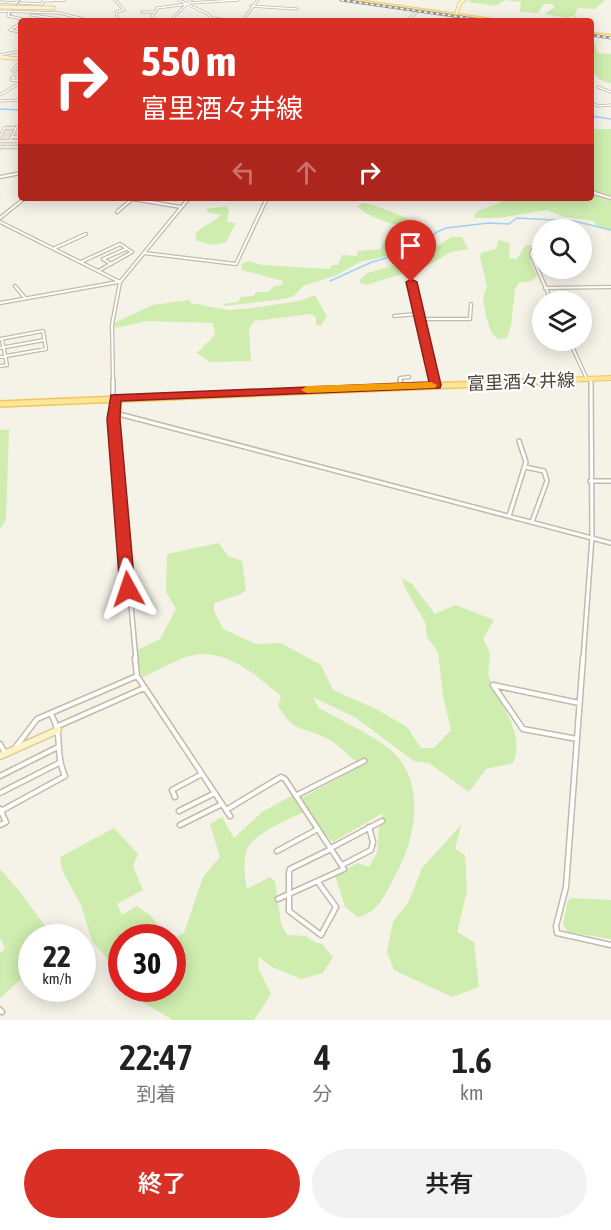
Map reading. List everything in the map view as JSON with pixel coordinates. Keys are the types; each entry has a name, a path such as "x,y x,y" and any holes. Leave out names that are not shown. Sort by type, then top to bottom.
{"main road":[{"path":"350,0 477,18"},
{"path":"594,34 611,36"},
{"name":"富里酒々井線","path":"0,404 611,378"}],"street":[{"path":"0,2 20,1 42,4 44,1 64,0"},
{"path":"115,0 124,10 116,12 117,18"},
{"path":"178,0 208,14 210,18"},
{"path":"173,18 191,0"},
{"path":"152,18 154,12 161,7 238,0"},
{"path":"244,18 258,0"},
{"path":"368,3 372,0"},
{"path":"456,15 460,3 464,0"},
{"path":"17,7 20,1"},
{"path":"161,7 162,2"},
{"path":"252,6 297,9"},
{"path":"28,18 39,8"},
{"path":"0,9 54,8"},
{"path":"0,9 13,12 61,13 86,18"},
{"path":"410,18 419,10"},
{"path":"9,11 9,17 18,19"},
{"path":"142,12 154,12"},
{"path":"32,15 52,18"},
{"path":"18,25 10,30 18,31"},
{"path":"0,56 18,52"},
{"path":"0,56 18,59"},
{"path":"12,71 18,64"},
{"path":"18,71 12,78 18,80"},
{"path":"10,81 18,81"},
{"path":"0,94 18,83"},
{"path":"598,87 611,92"},
{"path":"0,101 18,100"},
{"path":"594,104 611,105"},
{"path":"0,136 2,130 16,128"},
{"path":"10,141 16,128"},
{"path":"12,136 18,137"},
{"path":"0,141 18,141"},
{"path":"0,147 18,147"},
{"path":"0,177 18,174"},
{"path":"594,193 611,198"},
{"path":"22,201 0,220 120,282"},
{"path":"117,212 130,201"},
{"path":"144,201 182,207"},
{"path":"187,201 120,282 112,325 114,419 137,676 230,816"},
{"path":"143,253 236,264 266,201"},
{"path":"55,248 86,234"},
{"path":"81,262 120,244 132,252 98,271"},
{"path":"111,264 104,259 128,249"},
{"path":"542,279 547,291"},
{"path":"0,303 120,282"},
{"path":"411,282 435,385"},
{"path":"15,286 25,298"},
{"path":"546,288 611,287"},
{"path":"418,319 470,319 471,304"},
{"path":"394,316 417,314"},
{"path":"0,357 6,356 45,349 43,331 1,339 2,348 6,356 7,365 0,366"},
{"path":"2,348 44,340"},
{"path":"575,351 589,379 592,537 566,887 556,926 557,933 564,936 589,938 611,945"},
{"path":"408,373 410,386"},
{"path":"401,386 400,378 409,377"},
{"path":"115,413 611,543"},
{"path":"509,516 526,462 519,441"},
{"path":"524,467 544,471 547,481 532,522"},
{"path":"590,481 611,481"},
{"path":"14,750 37,719 137,676"},
{"path":"577,739 523,729 493,685 579,703"},
{"path":"0,744 3,755 144,688"},
{"path":"0,825 6,822 1,810 65,776 59,763 58,728 50,713"},
{"path":"0,776 58,747"},
{"path":"297,795 364,761"},
{"path":"0,793 59,763"},
{"path":"174,797 172,790 202,774"},
{"path":"226,810 281,777 297,795 344,869 278,899"},
{"path":"178,811 215,793"},
{"path":"180,825 222,804"},
{"path":"318,882 336,907 321,935 289,911 290,869 382,821"},
{"path":"342,865 371,850 373,842 369,827"},
{"path":"277,851 318,829"}],"shaded area":[{"path":"6,125 18,125 16,131 18,131 18,150 1,150 0,152 0,138"}],"green space":[{"path":"470,0 505,0 495,6 468,2"},
{"path":"505,0 605,0 595,9 578,8 574,16 577,18 544,14 555,7 552,4 544,4 538,13 520,12 521,2"},
{"path":"594,43 597,53 611,54 611,83 598,78 595,74"},
{"path":"594,129 611,129 611,231 597,227 592,219 564,217 547,210 499,218 475,218 474,215 479,210 502,201 594,201"},
{"path":"364,203 432,230 424,238 391,255 360,262 337,275 303,286 294,296 224,306 223,304 238,302 241,297 253,296 257,292 269,292 274,286 282,285 283,281 242,270 241,264 249,261 261,265 329,269 332,265 338,265 342,255 357,256 357,251 381,249 386,238 401,238 403,226 372,216 357,206"},
{"path":"226,206 229,210 227,222 236,223 226,242 213,245 197,241 195,234 221,215 207,212 207,209"},
{"path":"452,237 462,237 468,249 451,252 413,274 401,274 366,285 360,283 367,273 414,260"},
{"path":"499,240 510,243 509,258 517,259 525,246 531,245 530,261 532,279 534,279 519,283 515,289 511,325 507,338 498,339 491,332 486,316 483,298 487,286 480,257 481,253 496,249"},
{"path":"315,295 327,317 320,326 316,324 316,317 311,314 254,321 249,329 251,361 210,362 197,353 215,335 213,323 147,321 116,328 114,323 153,305 189,300 191,303 228,310 245,309 300,301"},
{"path":"9,429 6,520 0,529 0,430"},
{"path":"219,543 228,556 242,561 246,590 241,594 214,603 214,611 223,629 256,644 281,643 321,665 333,690 376,709 407,727 421,748 434,748 451,730 443,696 438,652 427,637 425,622 404,586 402,578 412,584 435,614 455,605 494,620 483,639 490,657 488,670 494,690 514,731 516,752 513,763 486,769 469,792 429,763 414,761 356,718 313,697 319,708 387,747 400,760 408,774 413,791 413,825 403,859 382,900 372,911 358,917 345,907 335,875 358,863 369,867 377,853 383,813 333,842 304,812 273,827 252,842 245,857 247,889 270,877 275,881 281,924 287,935 306,936 322,944 333,957 323,973 301,979 270,966 258,956 259,970 271,994 254,1020 173,1020 143,1002 186,1002 186,927 203,877 220,857 210,824 222,817 234,838 262,812 293,795 303,797 346,774 359,764 328,739 293,725 278,706 281,696 250,671 227,659 215,655 189,656 141,678 137,650 160,639 176,609 166,592 167,554"},
{"path":"461,825 455,849 465,855 467,891 457,932 474,942 479,987 452,997 394,970 387,952 393,922 409,901 422,868"},
{"path":"114,828 138,854 133,866 143,890 117,904 122,915 137,906 150,915 157,924 108,924 108,960 96,946 96,924 87,924 81,905 62,870 60,857"},
{"path":"0,869 44,924 18,924 18,982 0,998 0,953 5,948 0,937"},
{"path":"572,898 611,900 611,939 568,932 563,925 568,900"}],"waterway":[{"path":"12,16 10,13 20,0"},
{"path":"0,109 18,110"},
{"path":"594,116 611,119"},
{"path":"330,281 372,262 414,250 437,232 446,228 489,223 509,224 517,218 574,221 611,230"}],"railway":[{"path":"341,0 468,18"},
{"path":"594,35 611,38"}],"slow traffic":[{"path":"307,390 431,385"}],"route":[{"path":"128,589 114,419 115,398 435,385 411,282"}]}
